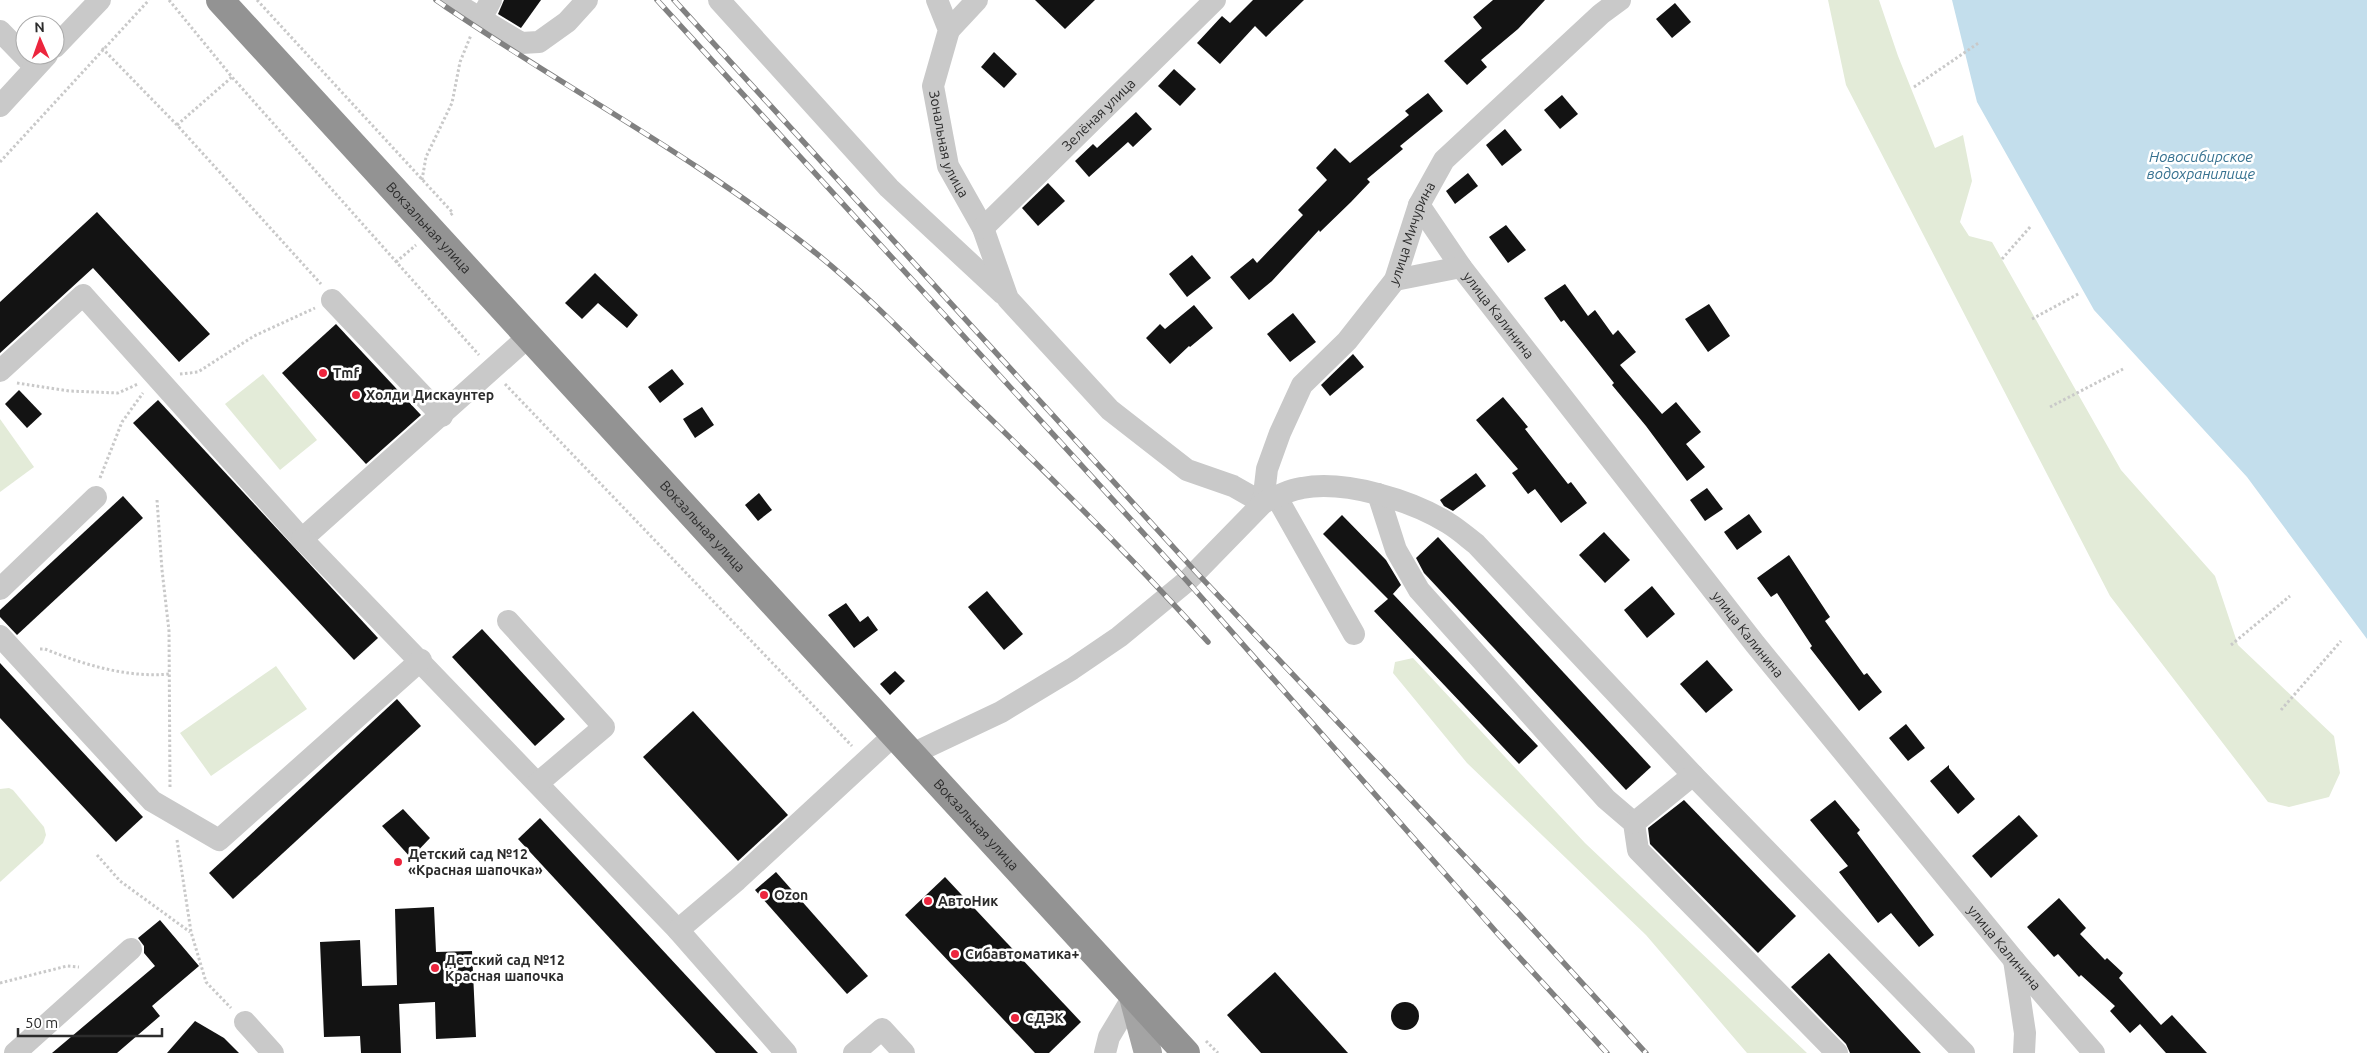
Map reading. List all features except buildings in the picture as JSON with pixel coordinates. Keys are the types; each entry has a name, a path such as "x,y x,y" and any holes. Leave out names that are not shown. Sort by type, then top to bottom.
{"highway":[{"name":"Вокзальная улица","path":"220,0 902,746 1186,1053"}],"main road":[{"path":"1133,997 1148,1053"}],"street":[{"path":"65,37 100,0"},
{"path":"450,0 521,43 539,42 568,22 587,0"},
{"path":"719,0 889,188 1008,299 1110,410 1188,470 1269,500 1354,634"},
{"path":"937,0 949,30 977,0"},
{"name":"Зелёная улица","path":"983,228 1214,0"},
{"name":"улица Мичурина","path":"1269,500 1267,469 1280,433 1302,385 1347,340 1395,280 1418,205 1444,160 1601,14 1620,0"},
{"name":"Зональная улица","path":"949,30 933,86 948,166 983,228 1008,299"},
{"path":"0,31 15,42"},
{"path":"0,106 37,65"},
{"name":"улица Калинина","path":"1418,205 1461,267 1755,644 2014,960 2094,1053"},
{"path":"1395,280 1461,267"},
{"path":"0,371 83,295 302,539 421,660 678,930 786,1053"},
{"path":"332,300 442,416"},
{"path":"302,539 493,371 528,337"},
{"path":"678,930 737,880 867,761 902,746 1001,712 1072,670 1119,637 1186,581 1269,500 1302,488 1334,486 1378,494 1414,505 1448,523 1476,544 1693,775 1964,1053"},
{"path":"1378,494 1396,550 1419,590 1606,799 1634,823 1638,850 1837,1053"},
{"path":"0,589 96,496"},
{"path":"508,621 604,727 538,784"},
{"path":"6,642 152,802 219,840 421,660"},
{"path":"1634,823 1693,775"},
{"path":"15,1053 131,949"},
{"path":"2014,960 2025,1033 2024,1053"},
{"path":"1105,1053 1109,1037 1133,997"},
{"path":"246,1022 273,1053"},
{"path":"854,1053 882,1029 904,1053"}],"path":[{"path":"0,162 102,48 149,0"},
{"path":"169,0 232,77 493,371 867,761"},
{"path":"422,180 426,157 452,103 460,62 481,18"},
{"path":"1914,87 1980,42"},
{"path":"102,48 177,125 318,280 332,300"},
{"path":"177,125 232,77"},
{"path":"2002,259 2031,226"},
{"path":"2032,319 2080,294"},
{"path":"2050,406 2123,369"},
{"path":"96,496 97,484 122,422 156,376"},
{"path":"157,500 169,631 172,813 183,870 191,932 206,982 246,1022"},
{"path":"2231,645 2290,596"},
{"path":"2281,710 2341,640"},
{"path":"6,642 45,649 84,664 148,676 170,674"},
{"path":"97,855 120,881 191,932"},
{"path":"0,983 67,966 106,971"}],"green space":[{"path":"1828,0 1879,0 1898,56 1935,148 1963,135 1972,181 1960,222 1969,236 1992,242 2121,470 2215,576 2238,645 2334,736 2340,773 2329,797 2289,807 2268,802 2110,596 1846,85"},
{"path":"263,374 317,440 280,470 225,404"},
{"path":"0,419 34,467 0,492"},
{"path":"1413,658 1585,843 1807,1053 1747,1053 1646,935 1467,763 1393,673 1395,662"},
{"path":"276,666 307,709 211,776 180,733"},
{"path":"9,788 13,790 44,827 46,835 43,843 0,882 0,789"}],"water":[{"name":"Новосибирское водохранилище","path":"1952,0 2367,0 2367,639 2247,477 2094,310 1977,102"}],"railway":[{"path":"436,0 483,32 721,183 832,266 889,319 1057,484 1149,578 1208,642"},
{"path":"657,0 1187,581 1498,934 1607,1053"},
{"path":"674,0 1196,572 1520,915 1646,1053"}],"place":[{"name":"Tmf","path":"323,373"},
{"name":"Холди Дискаунтер","path":"356,395"},
{"name":"Детский сад №12 «Красная шапочка»","path":"398,862"},
{"name":"Ozon","path":"764,895"},
{"name":"АвтоНик","path":"928,901"},
{"name":"Сибавтоматика+","path":"955,954"},
{"name":"Детский сад №12 Красная шапочка","path":"435,968"},
{"name":"СДЭК","path":"1015,1018"}]}
